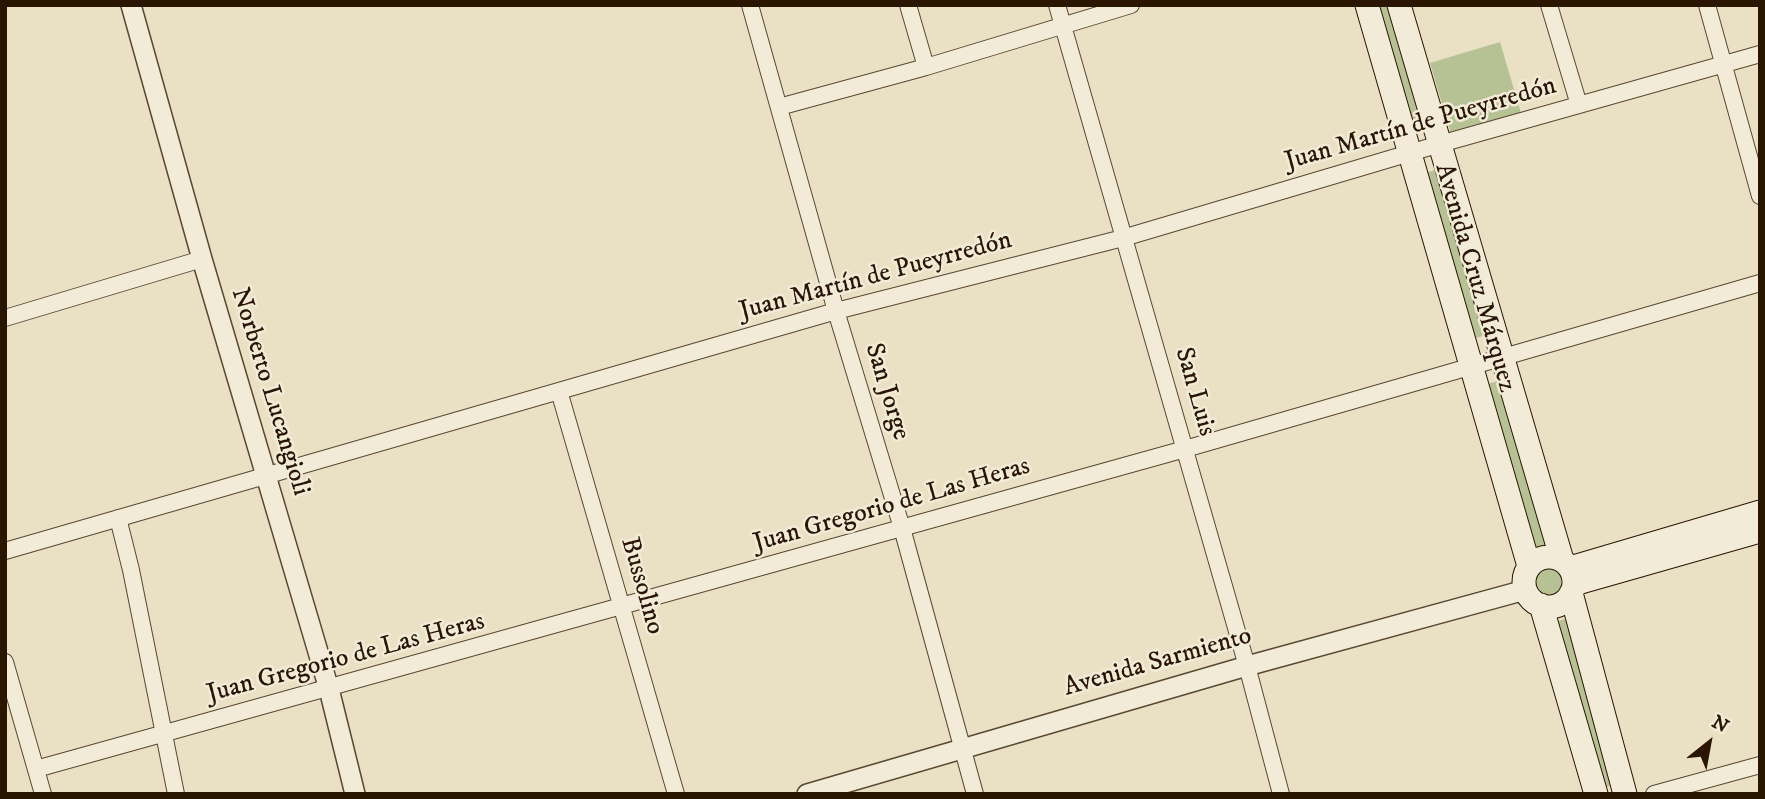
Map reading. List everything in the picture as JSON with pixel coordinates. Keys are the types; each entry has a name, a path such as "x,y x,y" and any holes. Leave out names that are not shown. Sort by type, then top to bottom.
{"main road":[{"name":"Avenida Cruz Márquez","path":"1367,5 1530,566"},
{"name":"Avenida Cruz Márquez","path":"1399,5 1501,358 1569,576 1625,794"},
{"path":"1569,576 1760,512"},
{"path":"1569,576 1760,531"},
{"path":"1533,598 1555,606 1567,599 1569,576 1555,557 1541,558 1530,566 1524,577 1596,794"}],"street":[{"name":"Norberto Lucangioli","path":"131,5 202,259 329,689 355,794"},
{"name":"San Jorge","path":"750,5 836,311 902,528 975,794"},
{"path":"908,5 926,67"},
{"name":"San Luis","path":"1057,5 1247,666 1281,794"},
{"path":"779,107 926,67 1130,5"},
{"path":"1549,5 1579,105"},
{"path":"1707,5 1760,196"},
{"name":"Juan Martín de Pueyrredón","path":"5,551 836,311 1123,238 1440,144 1760,54"},
{"path":"5,318 202,259"},
{"name":"Juan Gregorio de Las Heras","path":"36,769 621,608 1760,283"},
{"name":"Bussolino","path":"559,391 676,794"},
{"path":"118,519 131,570 176,794"},
{"name":"Avenida Sarmiento","path":"807,794 1247,666 1533,598"},
{"path":"5,662 43,794"},
{"path":"1654,794 1760,765"}],"green space":[{"path":"1375,5 1392,5 1423,117 1408,121"},
{"path":"1500,42 1521,113 1451,134 1430,63"},
{"path":"1440,169 1487,335 1471,339 1424,173"},
{"path":"1504,379 1550,546 1535,550 1488,384"},
{"path":"1550,566 1561,570 1565,581 1561,592 1550,596 1539,592 1535,581 1539,570"},
{"path":"1571,617 1618,784 1602,788 1555,622"}]}
